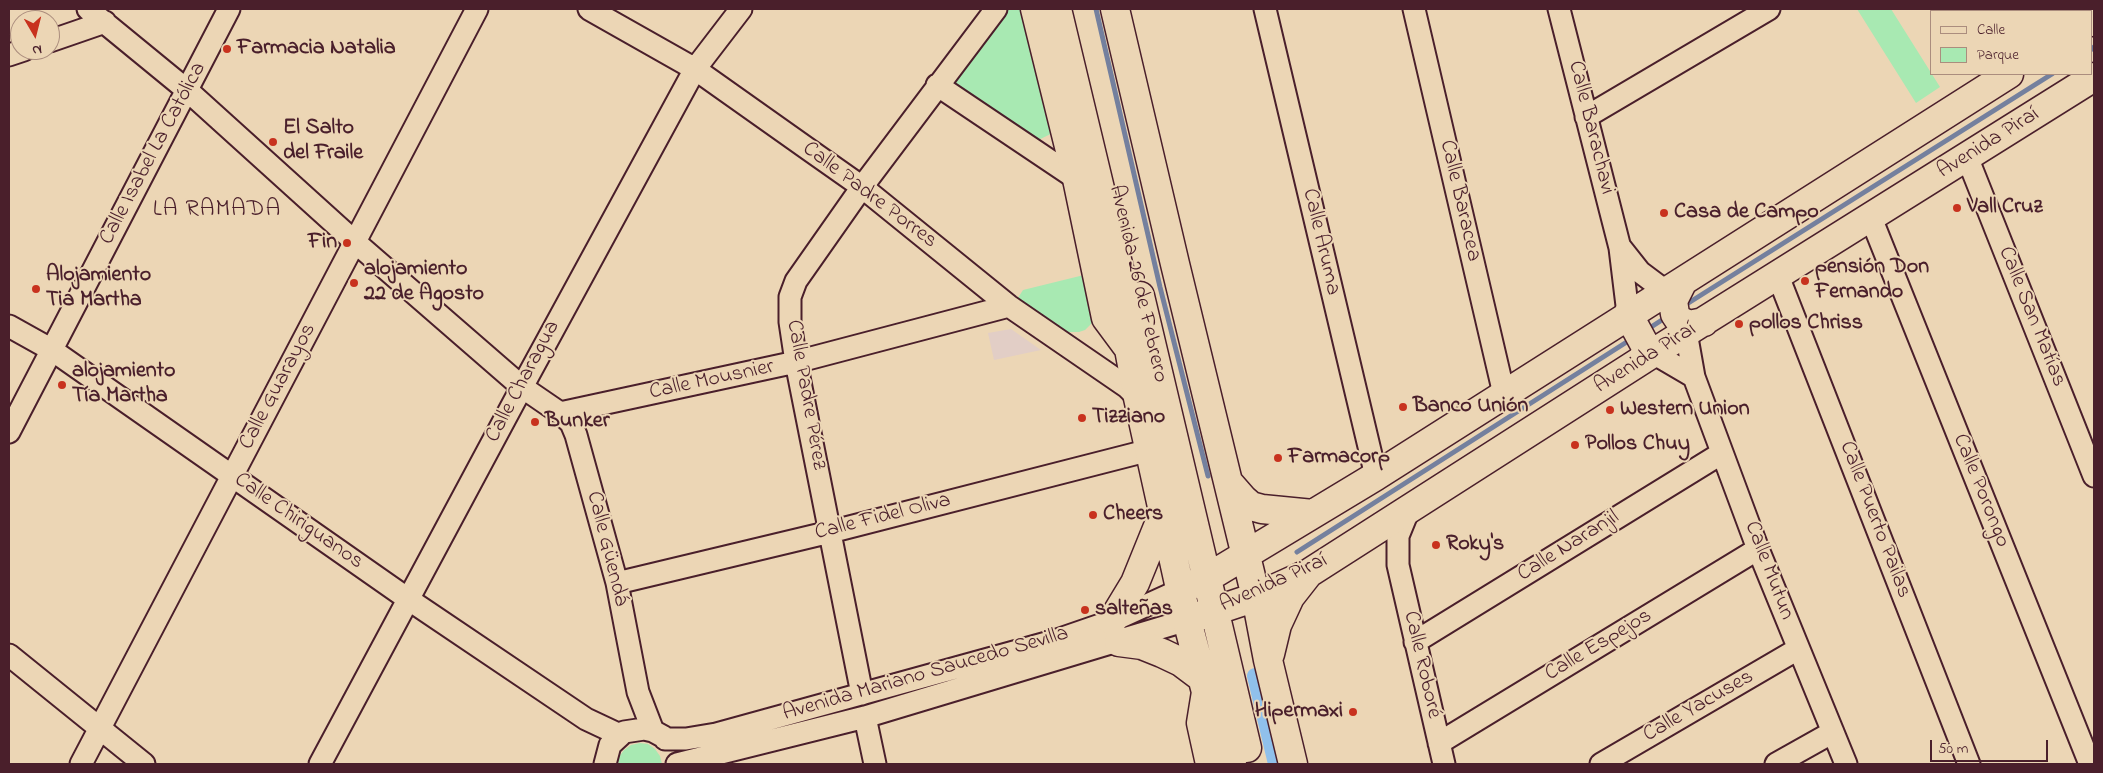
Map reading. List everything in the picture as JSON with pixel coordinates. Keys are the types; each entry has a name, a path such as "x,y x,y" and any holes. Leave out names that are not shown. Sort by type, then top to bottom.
{"main road":[{"name":"Avenida 26 de Febrero","path":"1035,9 1077,179 1106,318 1129,349"},
{"name":"Avenida 26 de Febrero","path":"1057,9 1130,314 1129,349 1180,590 1204,684 1221,719 1232,764"},
{"name":"Avenida 26 de Febrero","path":"1073,9 1251,764"},
{"name":"Avenida 26 de Febrero","path":"1115,9 1246,554 1292,764"},
{"name":"Avenida Piraí","path":"1180,590 1207,578 1376,476 2007,75"},
{"name":"Avenida Piraí","path":"1187,620 1256,597 1309,573 1695,327 2094,77"},
{"path":"1068,143 1074,80"},
{"path":"1676,286 1673,301 1675,314 1679,320 1695,327"},
{"path":"1618,321 1647,348 1648,357"},
{"path":"1229,484 1251,506 1262,509 1313,514"},
{"path":"1163,514 1115,632 1181,662 1204,684"},
{"path":"1268,660 1277,625 1290,597 1309,573"},
{"name":"Avenida 26 de Febrero","path":"1204,684 1201,723 1210,764"}],"street":[{"name":"Calle Güendá","path":"88,9 188,91 356,242 522,387 560,413 571,423 617,583 638,692 659,735 672,748 676,764"},
{"name":"Calle Isabel La Católica","path":"9,432 229,9"},
{"name":"Calle Guarayos","path":"81,764 477,9"},
{"name":"Calle Padre Porres","path":"589,9 695,69 862,188 1009,306 1138,398"},
{"name":"Calle Charagua","path":"320,764 695,69 741,9"},
{"name":"Calle Padre Pérez","path":"862,694 796,362 790,322 790,296 796,281 862,188 937,85 996,9"},
{"name":"Calle Aruma","path":"1265,9 1376,476"},
{"name":"Calle Baracea","path":"1414,9 1504,394"},
{"path":"1586,117 1769,9"},
{"name":"Calle Barachavi","path":"1562,13 1586,117 1620,248 1618,321"},
{"path":"60,38 105,22"},
{"path":"937,85 1077,179"},
{"name":"Calle San Matías","path":"1967,157 2094,476"},
{"name":"Calle Porongo","path":"1871,218 2090,764"},
{"name":"Calle Barachavi","path":"1620,248 1640,272 1660,287 1676,286"},
{"name":"Calle Puerto Pailas","path":"1778,276 1969,764"},
{"name":"Calle Mousnier","path":"560,413 796,362 1009,306"},
{"name":"Calle Chiriguanos","path":"9,326 52,350 408,598 586,719 610,749"},
{"name":"Calle Mutun","path":"1695,327 1694,377 1758,549 1846,764"},
{"path":"1648,357 1694,377"},
{"name":"Calle Fidel Oliva","path":"617,583 830,532 1150,450"},
{"name":"Calle Naranjil","path":"1416,642 1722,453"},
{"name":"Calle Roboré","path":"1409,509 1398,536 1398,565 1444,764"},
{"path":"1355,544 1368,543 1380,547 1391,554 1398,565"},
{"name":"Calle Espejos","path":"1439,743 1758,549"},
{"name":"Avenida Mariano Saucedo Sevilla","path":"676,764 865,717 1115,632 1180,590"},
{"name":"Avenida Mariano Saucedo Sevilla","path":"610,749 639,729 659,735 686,739 716,734 1057,640 1187,620"},
{"name":"Calle Yacuses","path":"1601,764 1798,649"},
{"path":"9,655 144,764"},
{"name":"Calle Güendá","path":"610,749 638,692"},
{"path":"865,717 875,764"},
{"path":"1776,764 1833,732"}],"shaded area":[{"path":"1011,329 1041,350 994,360 988,333"}],"green space":[{"path":"1003,9 1027,9 1057,131 1032,143 946,85"},
{"path":"1857,9 1891,9 1930,71 1930,75 1932,75 1940,87 1916,103"},
{"path":"1088,274 1095,313 1091,324 1085,330 1062,332 1016,301 1023,290"},
{"path":"648,744 655,749 660,756 662,764 618,764 619,757 624,750 631,745"}],"waterway":[{"path":"1096,9 1160,287 1208,476"},
{"path":"1682,307 2050,75"},
{"path":"1648,329 1665,318"},
{"path":"1297,552 1633,338"},
{"path":"1255,676 1276,764"}],"place":[{"name":"Farmacia Natalia","path":"227,49"},
{"name":"El Salto del Fraile","path":"273,142"},
{"name":"Vall Cruz","path":"1957,208"},
{"name":"Casa de Campo","path":"1664,213"},
{"name":"Fin","path":"347,243"},
{"name":"pensión Don Fernando","path":"1805,281"},
{"name":"alojamiento 22 de Agosto","path":"354,283"},
{"name":"Alojamiento Tia Martha","path":"36,289"},
{"name":"pollos Chriss","path":"1739,324"},
{"name":"alojamiento Tía Martha","path":"62,385"},
{"name":"Banco Unión","path":"1403,407"},
{"name":"Western Union","path":"1610,410"},
{"name":"Tizziano","path":"1082,418"},
{"name":"Bunker","path":"535,422"},
{"name":"Pollos Chuy","path":"1575,445"},
{"name":"Farmacorp","path":"1278,458"},
{"name":"Cheers","path":"1093,515"},
{"name":"Roky's","path":"1436,545"},
{"name":"salteñas","path":"1085,610"},
{"name":"Hipermaxi","path":"1353,712"}],"district":[{"name":"LA RAMADA","path":"217,211"}]}
